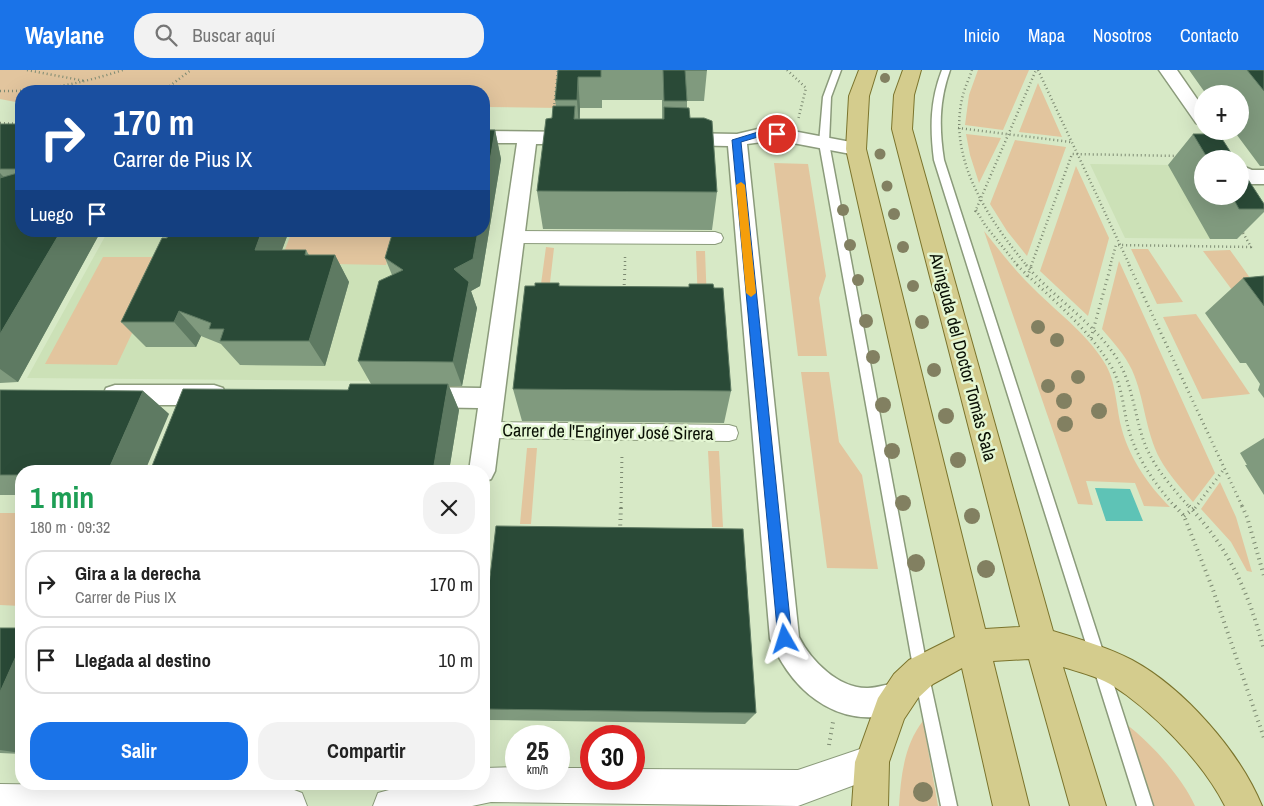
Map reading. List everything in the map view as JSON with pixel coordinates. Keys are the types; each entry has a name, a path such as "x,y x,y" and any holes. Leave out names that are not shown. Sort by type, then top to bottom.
{"main road":[{"path":"868,70 858,96 856,149 1011,806"},
{"name":"Avinguda del Doctor Tomàs Sala","path":"912,70 904,95 902,129 1040,643 1088,806"},
{"path":"870,806 872,762 890,710 906,686 921,672 974,645 1040,643 1100,662 1121,672 1173,712 1206,747 1235,788 1244,806"}],"street":[{"path":"1168,70 1194,107"},
{"path":"657,139 737,140 758,134 777,134 856,149"},
{"path":"490,138 597,139"},
{"name":"Carrer de l'Enginyer José Sirera","path":"483,465 527,138"},
{"path":"737,140 785,639 790,653 801,666 842,699 865,703 898,698"},
{"path":"514,236 715,238"},
{"path":"97,394 190,404 233,396"},
{"path":"392,397 492,398"},
{"name":"Carrer de l'Enginyer José Sirera","path":"488,430 729,433"},
{"path":"490,784 765,798 872,762"},
{"path":"391,806 461,790"},
{"path":"26,799 289,806"}],"lane":[{"path":"837,70 827,97 824,143 921,672 948,806"},
{"path":"946,70 936,100 934,118 939,160 1145,806"}],"path":[{"path":"26,70 86,82"},
{"path":"70,85 123,70"},
{"path":"171,85 191,70"},
{"path":"554,108 558,70"},
{"path":"787,70 806,88 797,121 792,121"},
{"path":"972,70 961,101 959,128 967,168 980,199 1010,245 1030,270 1094,330 1116,357 1125,373 1135,402 1141,436 1150,454 1173,490 1211,531 1236,568 1253,608 1264,650"},
{"path":"972,219 1037,70"},
{"path":"1037,70 1248,517 1264,576"},
{"path":"0,90 15,89"},
{"path":"0,123 15,124"},
{"path":"954,127 1072,142"},
{"path":"1027,277 1072,154 1188,156"},
{"path":"976,210 990,232 1027,277 1090,338 1111,366 1119,383 1131,437 1140,457 1161,490 1184,516 1212,587 1264,738"},
{"path":"1090,338 1094,330 1116,245 1251,247 1241,230"},
{"path":"624,291 625,238"},
{"path":"620,539 623,432"},
{"path":"1184,516 1197,506 1224,469"}],"shaded area":[{"path":"0,70 564,70 560,108 490,107 490,85 15,85 15,102 0,99"},
{"path":"978,70 1029,70 1003,130 965,125 969,95"},
{"path":"1038,83 1062,137 1019,132"},
{"path":"966,134 1001,138 979,183 970,155"},
{"path":"1015,140 1066,147 1027,256 1007,231 990,204"},
{"path":"774,163 808,164 826,276 819,298 827,356 798,356"},
{"path":"1090,164 1171,165 1194,188 1194,205 1216,205 1237,239 1125,238"},
{"path":"1076,166 1109,238 1088,316 1040,271"},
{"path":"984,231 1020,275 1083,335 1100,356 1113,382 1125,441 1135,462 1170,507 1144,506 1135,483 1086,481 1093,505 1078,504"},
{"path":"105,237 403,237 367,381 27,378"},
{"path":"290,237 393,237 386,265 280,263"},
{"path":"546,247 554,248 548,300 539,299"},
{"path":"1131,249 1148,249 1183,302 1157,304"},
{"path":"1230,250 1263,296 1238,298 1203,251"},
{"path":"696,251 705,251 707,303 698,303"},
{"path":"103,257 168,257 117,365 45,364"},
{"path":"1119,261 1215,473 1193,502 1171,476 1160,459 1151,437 1140,392 1132,370 1102,329"},
{"path":"1196,314 1250,394 1202,399 1163,317"},
{"path":"801,372 829,372 839,442 862,475 878,569 827,568"},
{"path":"527,448 537,448 531,524 520,524"},
{"path":"708,451 719,451 723,527 712,527"},
{"path":"1220,482 1236,517 1252,572 1247,571 1231,542 1201,509"},
{"path":"0,513 15,513 15,606 0,605"},
{"path":"923,721 938,806 899,806 902,772 905,761 912,740"},
{"path":"1126,724 1165,761 1195,806 1153,806"}],"water":[{"path":"1095,488 1130,489 1143,521 1106,521"}],"building":[{"path":"558,70 601,70 601,77 578,77 577,100 555,100"},
{"path":"663,70 685,70 687,101 664,101"},
{"path":"1247,70 1264,70 1264,91"},
{"path":"553,106 575,106 574,119 664,119 664,107 689,108 690,118 704,118 712,121 717,192 537,191 546,119 552,118"},
{"path":"0,124 15,124 15,169 0,169"},
{"path":"490,130 495,130 490,160"},
{"path":"1197,140 1223,140 1229,150 1203,150"},
{"path":"15,174 15,237 57,237 0,334 0,178"},
{"path":"1249,181 1264,204 1264,209 1239,209 1237,205 1249,205"},
{"path":"260,237 255,250 306,250 305,255 335,255 309,341 220,341 224,329 209,329 211,323 179,311 174,322 121,322 162,238"},
{"path":"391,237 477,237 473,259 454,269 469,282 453,362 358,361 379,281 403,270 385,258"},
{"path":"1264,276 1264,306 1243,278"},
{"path":"535,283 559,283 559,286 689,287 689,284 713,284 714,288 723,288 731,391 513,389 525,286 535,286"},
{"path":"350,384 448,384 434,465 152,465 183,389 348,390"},
{"path":"0,390 143,391 111,465 15,465 15,475 0,475"},
{"path":"496,526 743,529 756,713 490,709 490,576"},
{"path":"0,628 15,628 15,658 0,692"}],"slow traffic":[{"path":"741,185 751,293"}],"route":[{"path":"777,134 758,134 737,140 785,639"}]}
